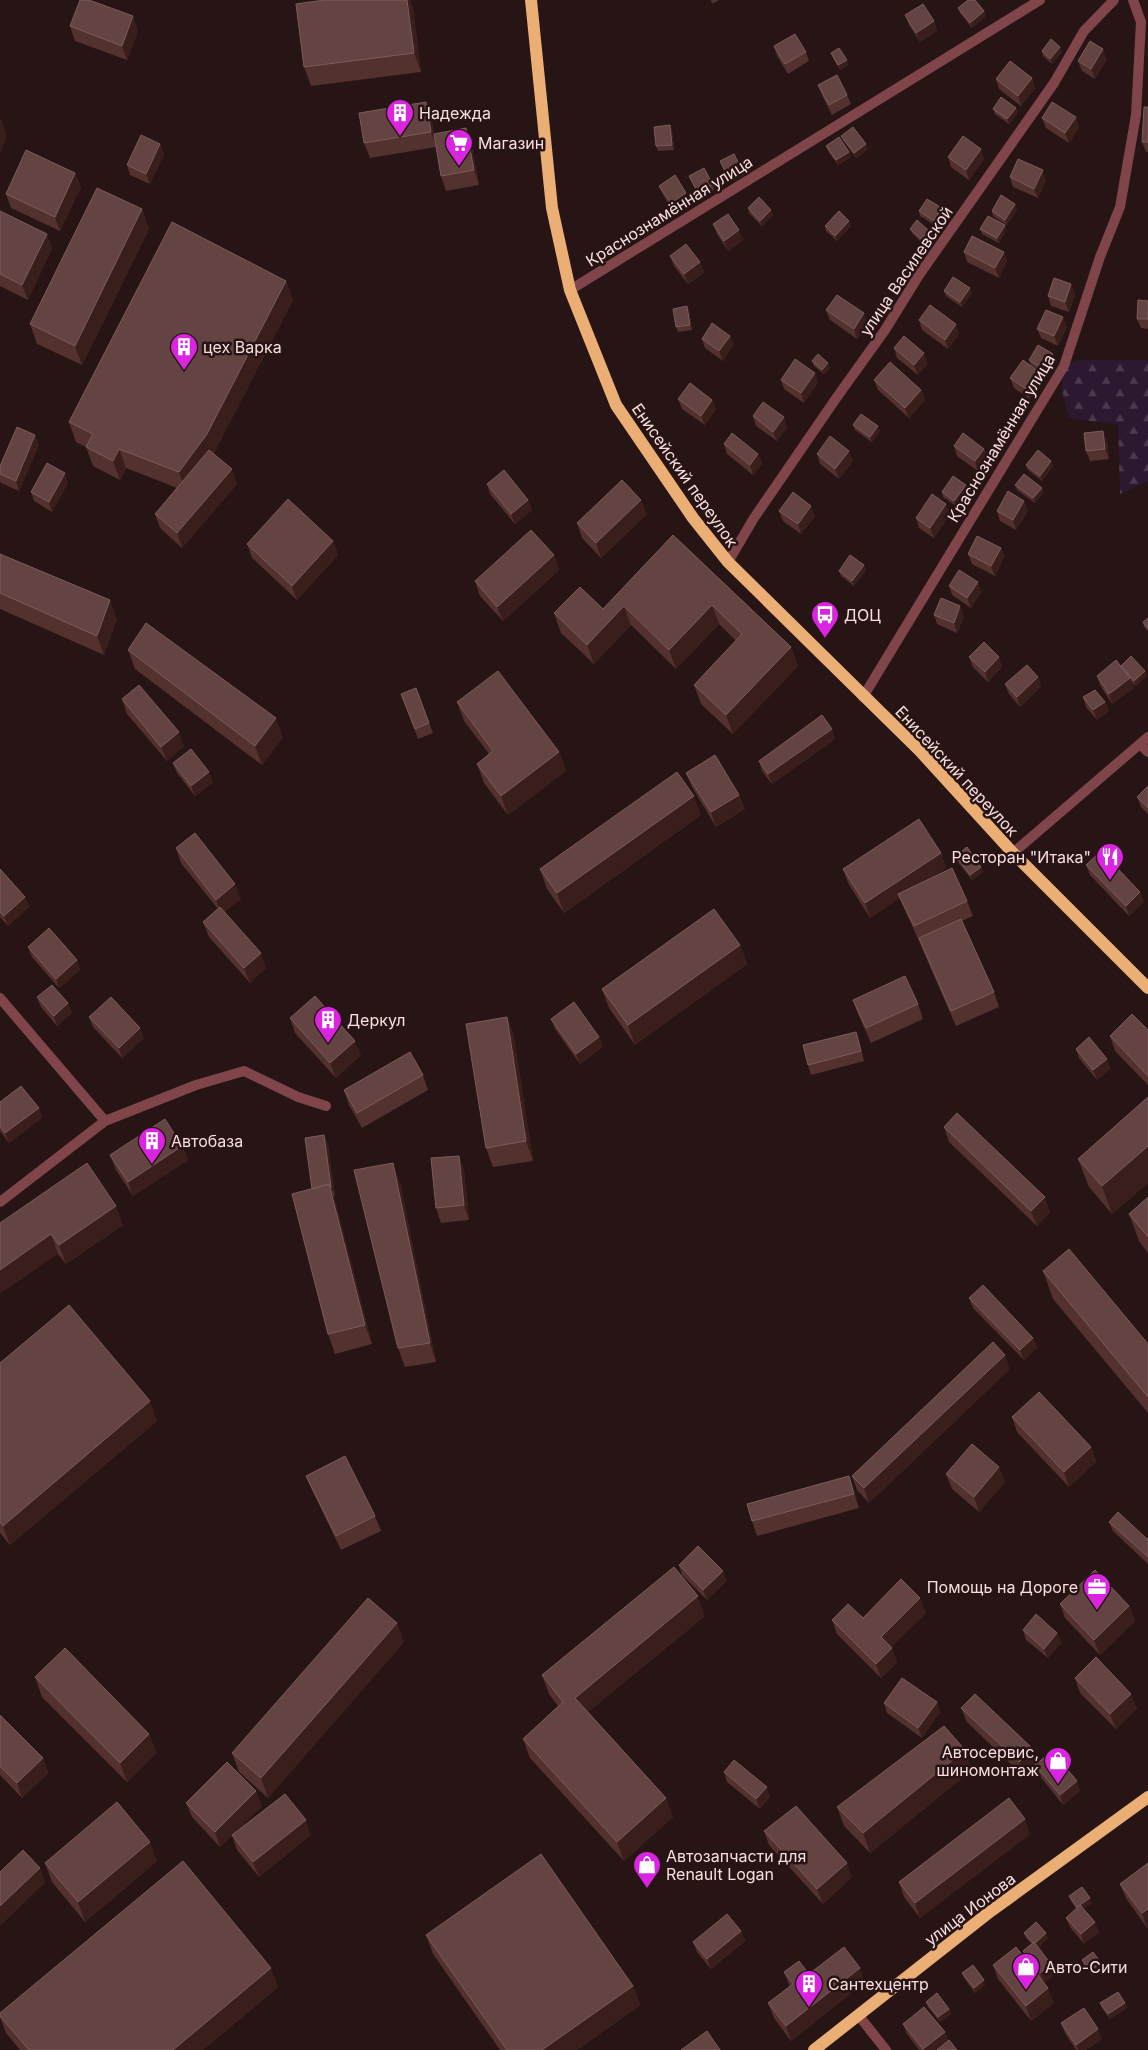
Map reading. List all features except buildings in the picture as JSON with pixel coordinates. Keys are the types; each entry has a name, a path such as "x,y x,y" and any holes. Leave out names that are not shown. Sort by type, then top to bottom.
{"main road":[{"name":"Енисейский переулок","path":"534,1 552,208 570,290 616,405 693,518 728,562 920,751 1013,853 1148,988"},
{"name":"улица Ионова","path":"814,2050 987,1914 1148,1797"}],"street":[{"name":"Краснознамённая улица","path":"570,290 1040,0"},
{"name":"улица Василевской","path":"728,562 754,518 885,330 919,275 1054,83 1084,31 1114,0"},
{"name":"Краснознамённая улица","path":"863,696 1064,366 1100,257 1120,207 1136,115 1141,22 1133,0"},
{"path":"1013,853 1146,745"},
{"path":"0,998 106,1121"},
{"path":"0,1202 106,1121 196,1085 244,1070 298,1097 326,1106"},
{"path":"859,2016 886,2050"}],"green space":[{"path":"1078,360 1148,360 1148,481 1120,494 1118,425 1069,418 1062,390 1064,366"}],"place":[{"name":"Надежда","path":"400,137"},
{"name":"Магазин","path":"459,167"},
{"name":"цех Варка","path":"184,371"},
{"name":"ДОЦ","path":"825,639"},
{"name":"Ресторан \"Итака\"","path":"1110,881"},
{"name":"Деркул","path":"328,1044"},
{"name":"Автобаза","path":"152,1165"},
{"name":"Помощь на Дороге","path":"1097,1611"},
{"name":"Автосервис, шиномонтаж","path":"1058,1785"},
{"name":"Автозапчасти для Renault Logan","path":"647,1889"},
{"name":"Авто-Сити","path":"1026,1991"},
{"name":"Сантехцентр","path":"809,2008"}]}
